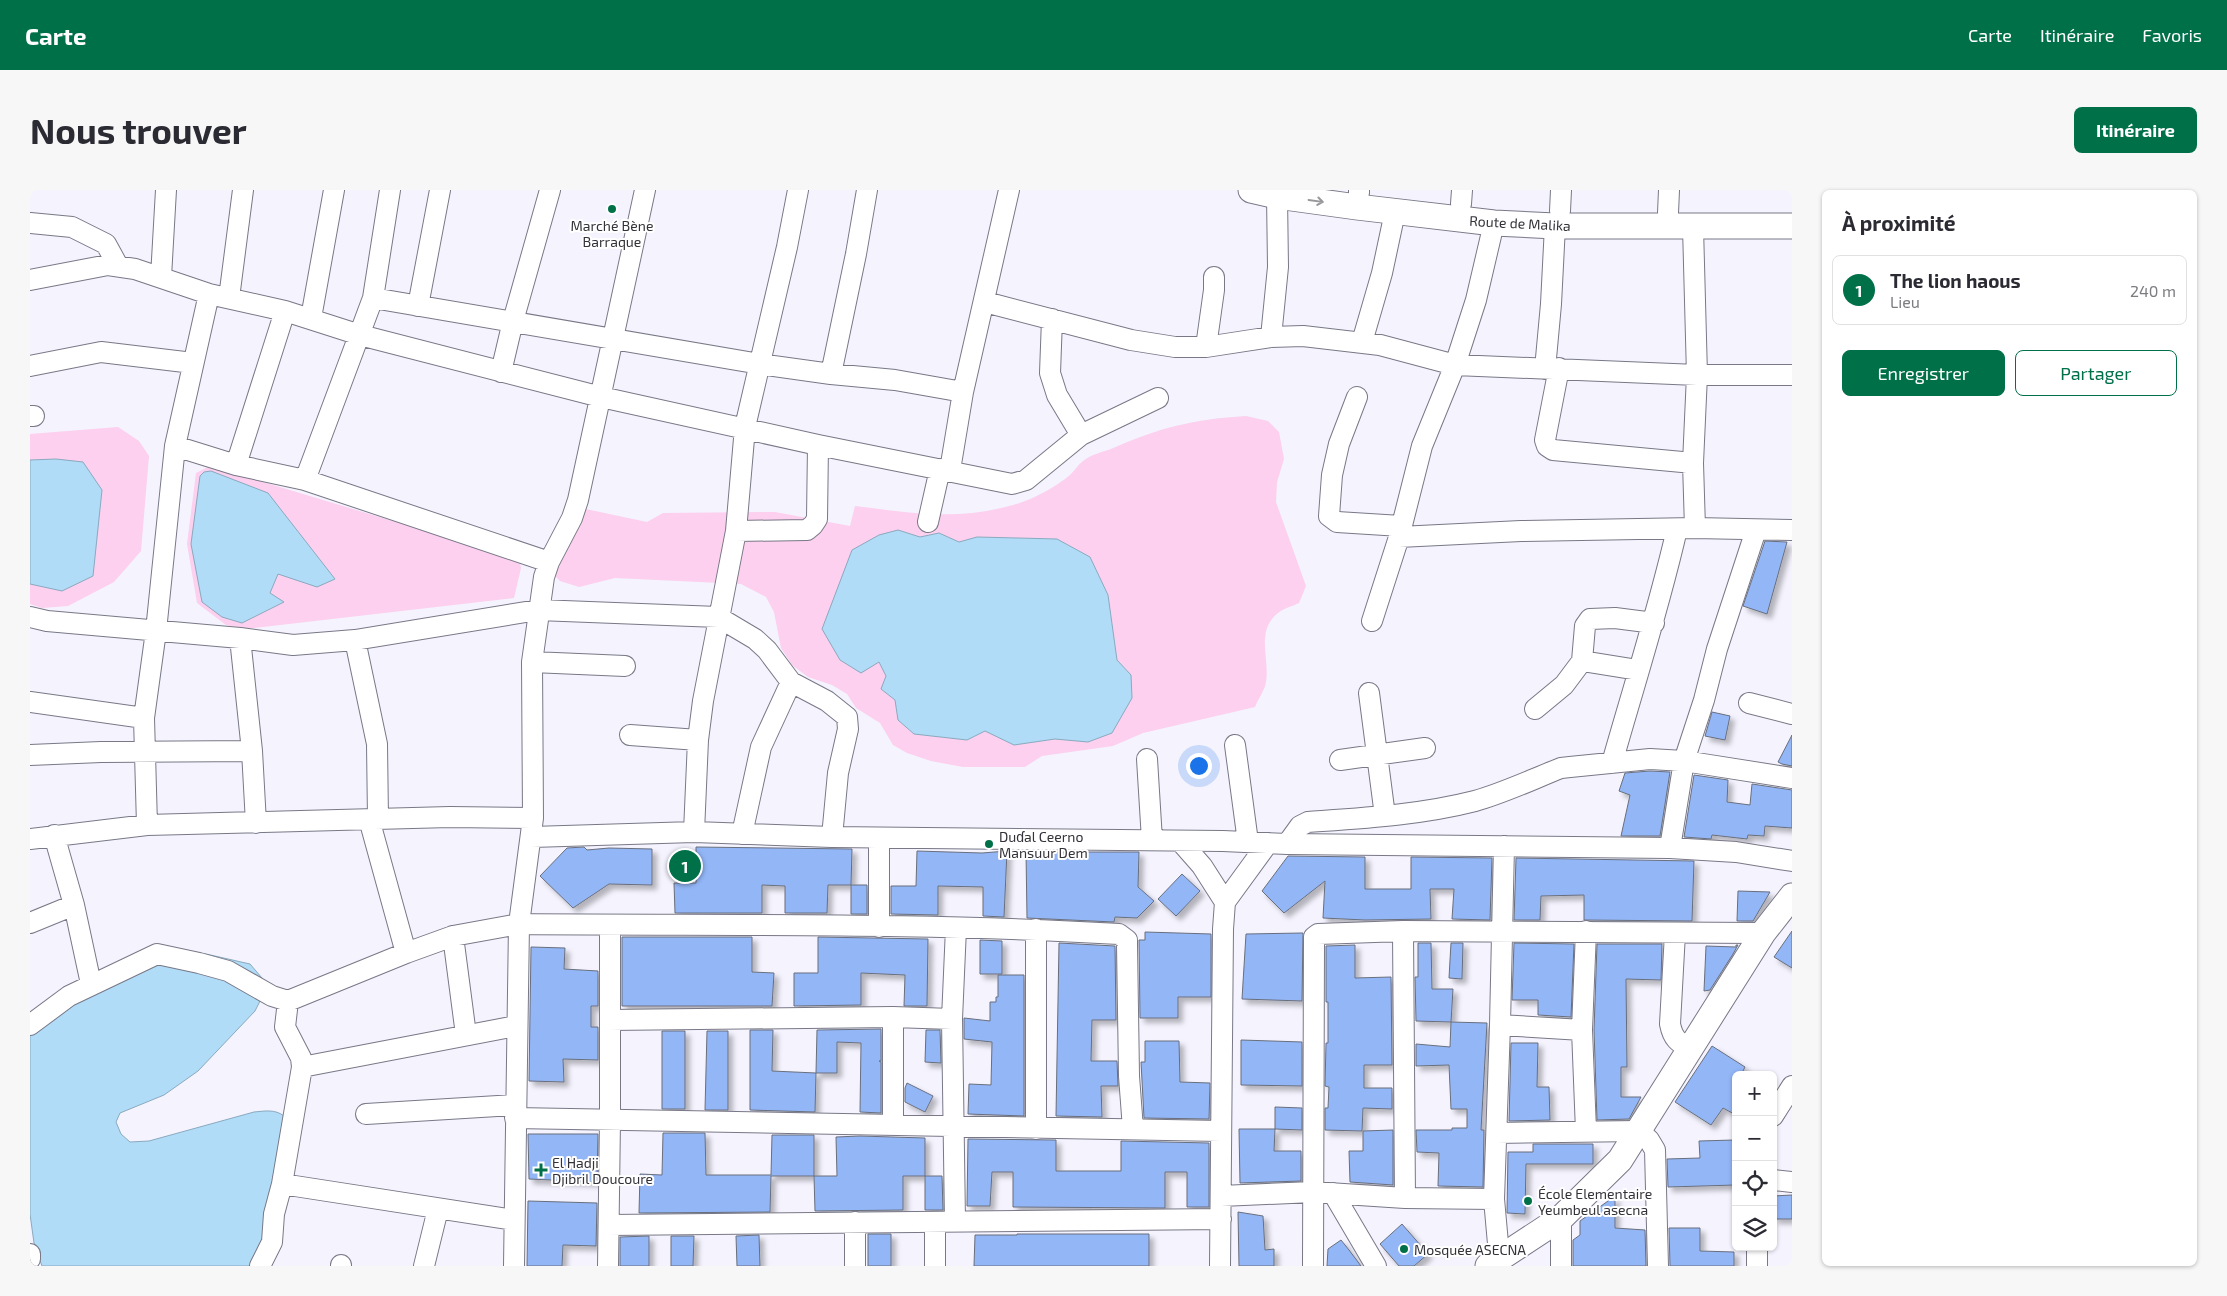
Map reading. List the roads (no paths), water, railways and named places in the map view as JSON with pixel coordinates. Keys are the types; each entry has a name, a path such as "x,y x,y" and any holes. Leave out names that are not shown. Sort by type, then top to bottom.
{"main road":[{"name":"Route de Malika","path":"1251,190 1277,196 1494,223 1558,209 1668,202 1792,209"},
{"name":"Route de Malika","path":"1352,191 1462,197 1693,227 1792,226"},
{"path":"1496,1263 1561,1218 1620,1160 1763,933 1792,896"}],"street":[{"path":"161,277 166,190"},
{"path":"147,825 144,718 156,631 175,446 193,363 219,296 243,190"},
{"path":"310,318 334,190"},
{"path":"305,480 374,298 390,190"},
{"path":"418,306 440,190"},
{"path":"501,372 512,321 550,190"},
{"path":"514,1266 516,1026 519,924 532,828 532,662 538,610 544,577 549,562 575,510 645,190"},
{"path":"694,832 698,740 718,618 736,531 744,427 787,247 798,190"},
{"path":"830,374 868,190"},
{"path":"928,522 945,470 985,302 1009,190"},
{"path":"1271,337 1278,267 1277,196"},
{"path":"1558,209 1552,369 1545,440 1547,446 1553,450 1693,463"},
{"path":"1362,342 1382,273 1395,212"},
{"path":"30,223 72,228 106,244 118,266"},
{"path":"1372,621 1400,532 1422,446 1455,364 1476,300 1494,223"},
{"path":"1612,763 1638,670 1686,528 1693,463 1696,375 1693,227"},
{"path":"30,280 108,265 118,266 161,277 219,296 310,318 360,335 601,397 1012,484 1020,483 1081,435 1158,398"},
{"path":"1206,347 1214,277"},
{"path":"374,298 612,337 760,364 830,374 894,380 963,392"},
{"path":"985,302 1131,340 1175,347 1206,347 1271,337 1313,336 1362,342 1455,364 1696,375 1792,375"},
{"path":"236,465 285,311"},
{"path":"1052,319 1050,373 1057,395 1081,435"},
{"path":"30,366 101,352 193,363"},
{"path":"1357,397 1340,444 1332,475 1330,516 1337,522 1400,532 1686,528 1792,530"},
{"path":"736,531 807,530 813,526 817,519 818,444"},
{"path":"175,446 236,465 305,480 549,562"},
{"path":"1670,848 1684,761 1704,700 1717,649 1756,530"},
{"path":"30,616 47,621 240,638 293,645 355,640 538,610 718,618 755,639 767,650 791,682 827,701 847,718 848,729 838,772 832,837"},
{"path":"1535,709 1564,685 1582,661 1585,626 1590,620 1615,618 1654,623"},
{"path":"240,638 252,751 256,823"},
{"path":"355,640 377,744 373,819 406,953"},
{"path":"1582,661 1638,670"},
{"path":"532,662 624,666"},
{"path":"742,834 761,747 791,682"},
{"path":"1370,693 1376,754 1386,816"},
{"path":"30,702 144,718"},
{"path":"1749,703 1792,714"},
{"path":"630,735 698,740"},
{"path":"1235,745 1248,842"},
{"path":"1340,760 1425,748"},
{"path":"30,755 101,752 252,751"},
{"path":"1147,759 1152,840"},
{"path":"1225,902 1277,843 1308,822 1418,812 1474,801 1561,768 1650,759 1684,761 1792,778"},
{"path":"30,839 147,825 450,817 532,828 832,837 1670,848 1736,852 1792,861"},
{"path":"54,836 74,905 91,984"},
{"path":"879,838 879,927"},
{"path":"1180,841 1202,866 1225,902 1223,930 1220,1266"},
{"path":"1496,1263 1494,1199 1504,846"},
{"path":"30,922 74,905"},
{"path":"30,1025 59,1002 91,984 157,954 199,963 228,972 272,996 288,1002 406,953 453,936 519,924 1036,929 1119,934 1127,940 1129,1076 1133,1129"},
{"path":"608,1266 610,925"},
{"path":"955,1221 952,1019 956,928"},
{"path":"1036,929 1036,1129"},
{"path":"1403,931 1405,1198"},
{"path":"1313,1266 1323,1193 1314,937 1318,934 1403,931 1763,933"},
{"path":"1586,931 1582,1030 1586,1131"},
{"path":"1675,933 1670,1024 1672,1036 1690,1049"},
{"path":"453,936 466,1035"},
{"path":"260,1266 272,1242 274,1214 282,1184 302,1067 301,1058 285,1027 288,1002"},
{"path":"610,1020 893,1017 952,1019"},
{"path":"892,1125 893,1017"},
{"path":"1500,1025 1582,1030"},
{"path":"302,1067 516,1026"},
{"path":"1777,1110 1792,1086"},
{"path":"366,1114 515,1112 610,1120 1221,1131"},
{"path":"1777,1116 1792,1116"},
{"path":"1497,1133 1639,1131 1650,1140 1655,1150 1658,1266"},
{"path":"1777,1180 1792,1182"},
{"path":"282,1184 514,1220"},
{"path":"1221,1196 1323,1193 1405,1198 1494,1199"},
{"path":"1323,1193 1376,1266"},
{"path":"424,1266 438,1209"},
{"path":"609,1225 1221,1218"},
{"path":"1561,1218 1561,1266"},
{"path":"855,1222 855,1266"},
{"path":"935,1222 935,1266"},
{"path":"1757,1266 1758,1251"},
{"path":"30,1254 30,1259"}],"water":[{"path":"56,459 83,462 102,490 93,576 62,591 30,584 30,460"},
{"path":"211,471 268,493 335,579 317,587 278,574 270,593 284,602 242,623 222,617 202,602 191,544 200,476 204,472"},
{"path":"898,530 920,537 939,533 959,542 977,537 1057,539 1090,557 1108,595 1117,660 1131,675 1132,698 1112,733 1088,742 1055,739 1014,745 985,731 967,740 914,734 898,720 895,700 881,689 886,676 879,662 861,673 840,660 822,629 852,550 879,535"},
{"path":"206,954 250,964 262,978 264,993 255,1011 198,1071 164,1095 120,1113 116,1122 121,1134 130,1142 149,1141 254,1112 270,1111 281,1114 284,1116 275,1223 251,1266 42,1266 34,1243 30,1214 30,1036 48,1018 167,957"}],"place":[{"name":"Marché Bène Barraque","path":"612,209"},
{"name":"Duɗal Ceerno Mansuur Dem","path":"989,844"},
{"name":"The lion haous","path":"685,866"},
{"name":"El Hadji Djibril Doucoure","path":"541,1170"},
{"name":"École Elementaire Yeumbeul asecna","path":"1528,1201"},
{"name":"Mosquée ASECNA","path":"1404,1249"}]}
